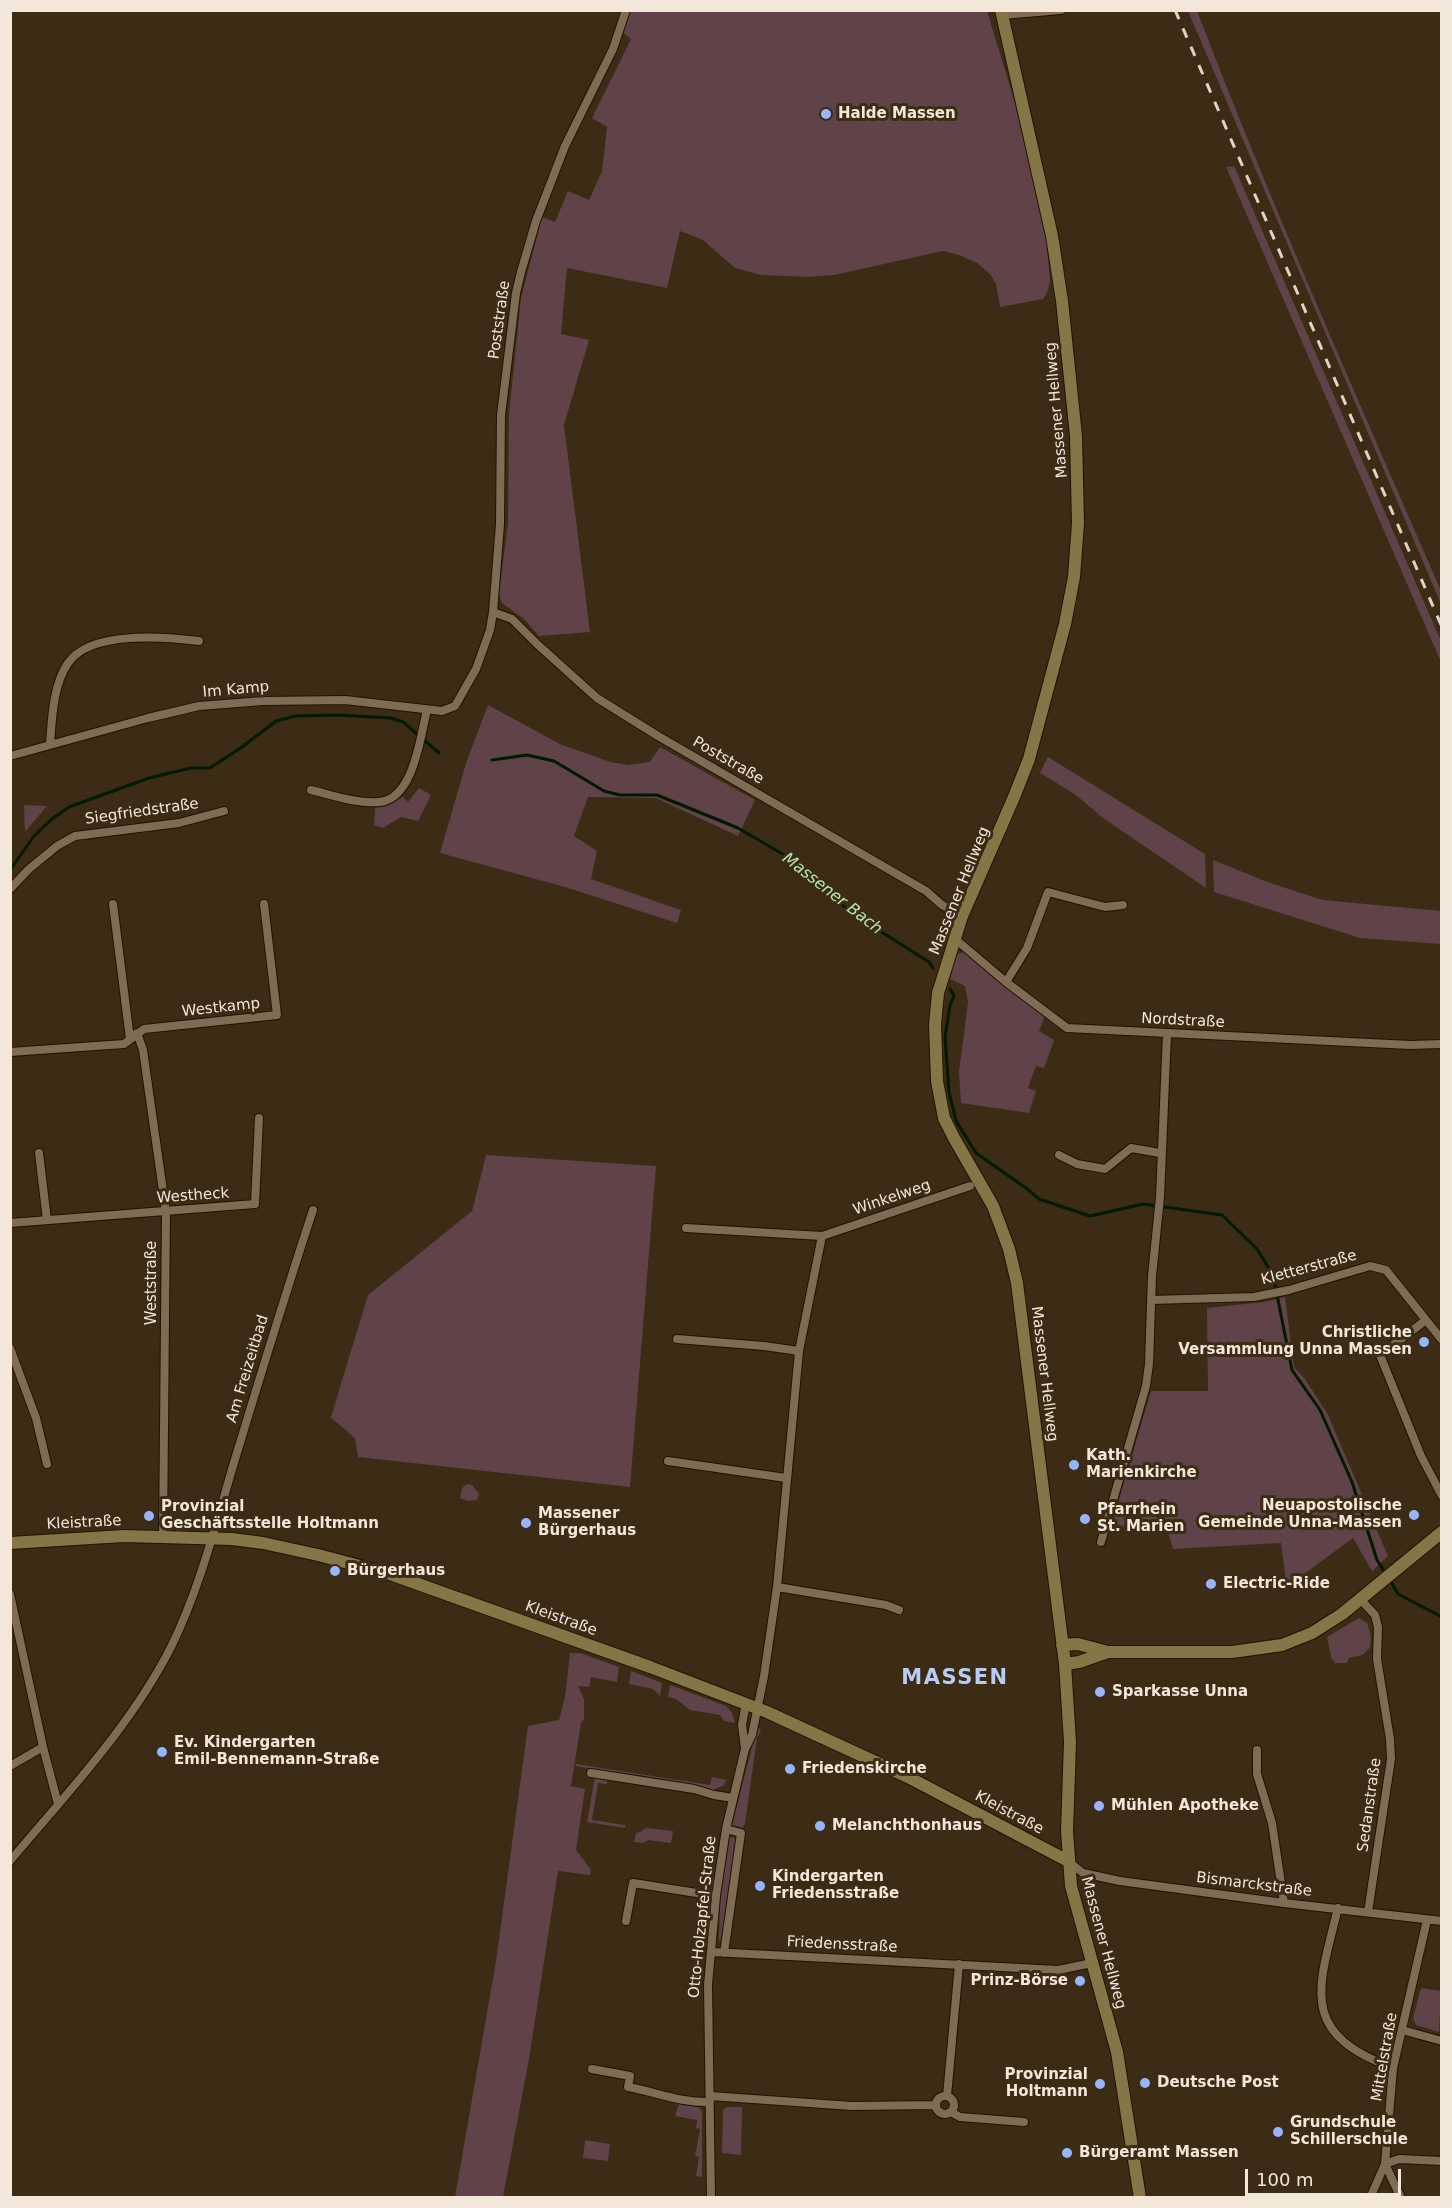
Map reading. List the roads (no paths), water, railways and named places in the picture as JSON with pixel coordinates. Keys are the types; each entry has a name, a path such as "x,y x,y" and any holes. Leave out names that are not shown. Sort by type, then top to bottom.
{"main road":[{"name":"Massener Hellweg","path":"1001,13 1057,266 1073,401 1078,523 1072,591 1041,719 1014,797 962,916 937,1000 937,1082 944,1118 993,1206 1013,1262 1022,1309 1065,1664 1070,1742 1068,1861 1072,1893 1117,2052 1140,2198"},
{"path":"1062,1645 1078,1644 1108,1652 1230,1652 1282,1645 1320,1629 1361,1600 1442,1532"},
{"name":"Kleistraße","path":"10,1543 90,1537 212,1537 262,1543 390,1574 650,1666 752,1706 908,1777 1068,1861"},
{"path":"1065,1664 1079,1662 1108,1652"}],"street":[{"name":"Poststraße","path":"455,706 476,669 490,630 493,612 500,524 501,415 518,283 536,221 565,146 613,49 626,10"},
{"path":"1001,13 1061,10"},
{"name":"Poststraße","path":"493,612 512,619 597,698 658,736 926,891 942,905 962,916"},
{"path":"50,744 57,690 68,663 77,654 97,644 118,640 147,638 199,641"},
{"name":"Im Kamp","path":"10,756 199,706 263,701 345,700 442,711 455,706"},
{"path":"310,790 371,802 390,799 406,785 427,710"},
{"name":"Siegfriedstraße","path":"10,889 48,854 75,836 179,824 224,812"},
{"path":"1006,982 1027,948 1048,892 1106,907 1123,905"},
{"path":"113,904 134,1036"},
{"name":"Westkamp","path":"10,1052 124,1044 144,1029 277,1015 264,904"},
{"name":"Nordstraße","path":"954,938 1006,982 1067,1028 1410,1045 1442,1044"},
{"path":"1101,1542 1146,1386 1149,1364 1151,1300 1160,1197 1160,1153 1167,1034"},
{"name":"Weststraße","path":"134,1036 143,1050 166,1212 163,1536"},
{"name":"Westheck","path":"10,1223 255,1204 259,1118"},
{"path":"1059,1155 1077,1164 1105,1169 1131,1148 1160,1153"},
{"path":"39,1153 47,1220"},
{"name":"Winkelweg","path":"686,1228 822,1236 970,1186"},
{"name":"Am Freizeitbad","path":"10,1861 94,1761 139,1702 171,1646 193,1595 212,1537 277,1319 313,1210"},
{"path":"752,1706 777,1587 799,1351 822,1236"},
{"name":"Kletterstraße","path":"1151,1300 1254,1297 1289,1290 1370,1266 1378,1267 1386,1270 1442,1340"},
{"path":"1426,1320 1380,1355 1420,1456 1442,1496"},
{"path":"677,1339 799,1351"},
{"path":"10,1348 36,1418 47,1464"},
{"path":"668,1461 786,1478"},
{"path":"777,1587 886,1605 899,1610"},
{"path":"10,1594 43,1747 58,1804"},
{"name":"Sedanstraße","path":"1361,1600 1375,1616 1378,1627 1377,1659 1391,1759 1368,1912"},
{"name":"Otto-Holzapfel-Straße","path":"711,2198 708,1985 716,1896 726,1828 745,1749 752,1735 752,1706"},
{"path":"10,1766 43,1747"},
{"path":"1257,1750 1257,1774 1272,1823 1284,1903"},
{"path":"591,1773 694,1789 733,1798"},
{"path":"724,1953 741,1833 726,1828"},
{"name":"Bismarckstraße","path":"1068,1861 1083,1873 1120,1881 1442,1921"},
{"path":"626,1921 633,1883 716,1896"},
{"path":"1338,1908 1324,1963 1320,1996 1326,2020 1340,2038 1371,2058 1393,2067"},
{"name":"Mittelstraße","path":"1370,2198 1385,2164 1393,2067 1427,1920"},
{"name":"Friedensstraße","path":"712,1952 1058,1970 1092,1963"},
{"path":"947,2096 958,1964"},
{"path":"1402,2030 1442,2041"},
{"path":"592,2069 630,2076 628,2087 652,2091 659,2096 697,2102 710,2099 852,2106 936,2106"},
{"path":"951,2112 954,2104 952,2099 947,2096 939,2098 936,2106 943,2114 951,2112 960,2117 1024,2122"},
{"path":"1401,2198 1385,2164 1400,2159 1442,2161"}],"waterway":[{"name":"Massener Bach","path":"10,870 34,836 69,807 149,778 191,768 210,768 276,721 295,716 338,715 391,718 403,722 439,753"},
{"name":"Massener Bach","path":"492,760 527,755 554,761 604,791 620,795 657,795 738,828 786,856 796,870 830,894 850,912 929,962 933,968"},
{"name":"Massener Bach","path":"950,989 954,996 950,1005 945,1037 949,1092 956,1121 976,1153 1039,1199 1090,1216 1143,1204 1222,1215 1257,1249 1273,1275 1292,1370 1320,1410 1352,1482 1377,1560 1386,1574"},
{"name":"Massener Bach","path":"1390,1580 1398,1594 1442,1617"}],"railway":[{"path":"1175,10 1442,627"}],"place":[{"name":"Halde Massen","path":"826,114"},
{"name":"Christliche Versammlung Unna Massen","path":"1424,1342"},
{"name":"Kath. Marienkirche","path":"1074,1465"},
{"name":"Neuapostolische Gemeinde Unna-Massen","path":"1414,1515"},
{"name":"Provinzial Geschäftsstelle Holtmann","path":"149,1516"},
{"name":"Pfarrhein St. Marien","path":"1085,1519"},
{"name":"Massener Bürgerhaus","path":"526,1523"},
{"name":"Bürgerhaus","path":"335,1571"},
{"name":"Electric-Ride","path":"1211,1584"},
{"name":"Sparkasse Unna","path":"1100,1692"},
{"name":"Ev. Kindergarten Emil-Bennemann-Straße","path":"162,1752"},
{"name":"Friedenskirche","path":"790,1769"},
{"name":"Mühlen Apotheke","path":"1099,1806"},
{"name":"Melanchthonhaus","path":"820,1826"},
{"name":"Kindergarten Friedensstraße","path":"760,1886"},
{"name":"Prinz-Börse","path":"1080,1981"},
{"name":"Deutsche Post","path":"1145,2083"},
{"name":"Provinzial Holtmann","path":"1100,2084"},
{"name":"Grundschule Schillerschule","path":"1278,2132"},
{"name":"Bürgeramt Massen","path":"1067,2153"}],"district":[{"name":"MASSEN","path":"955,1679"}]}
